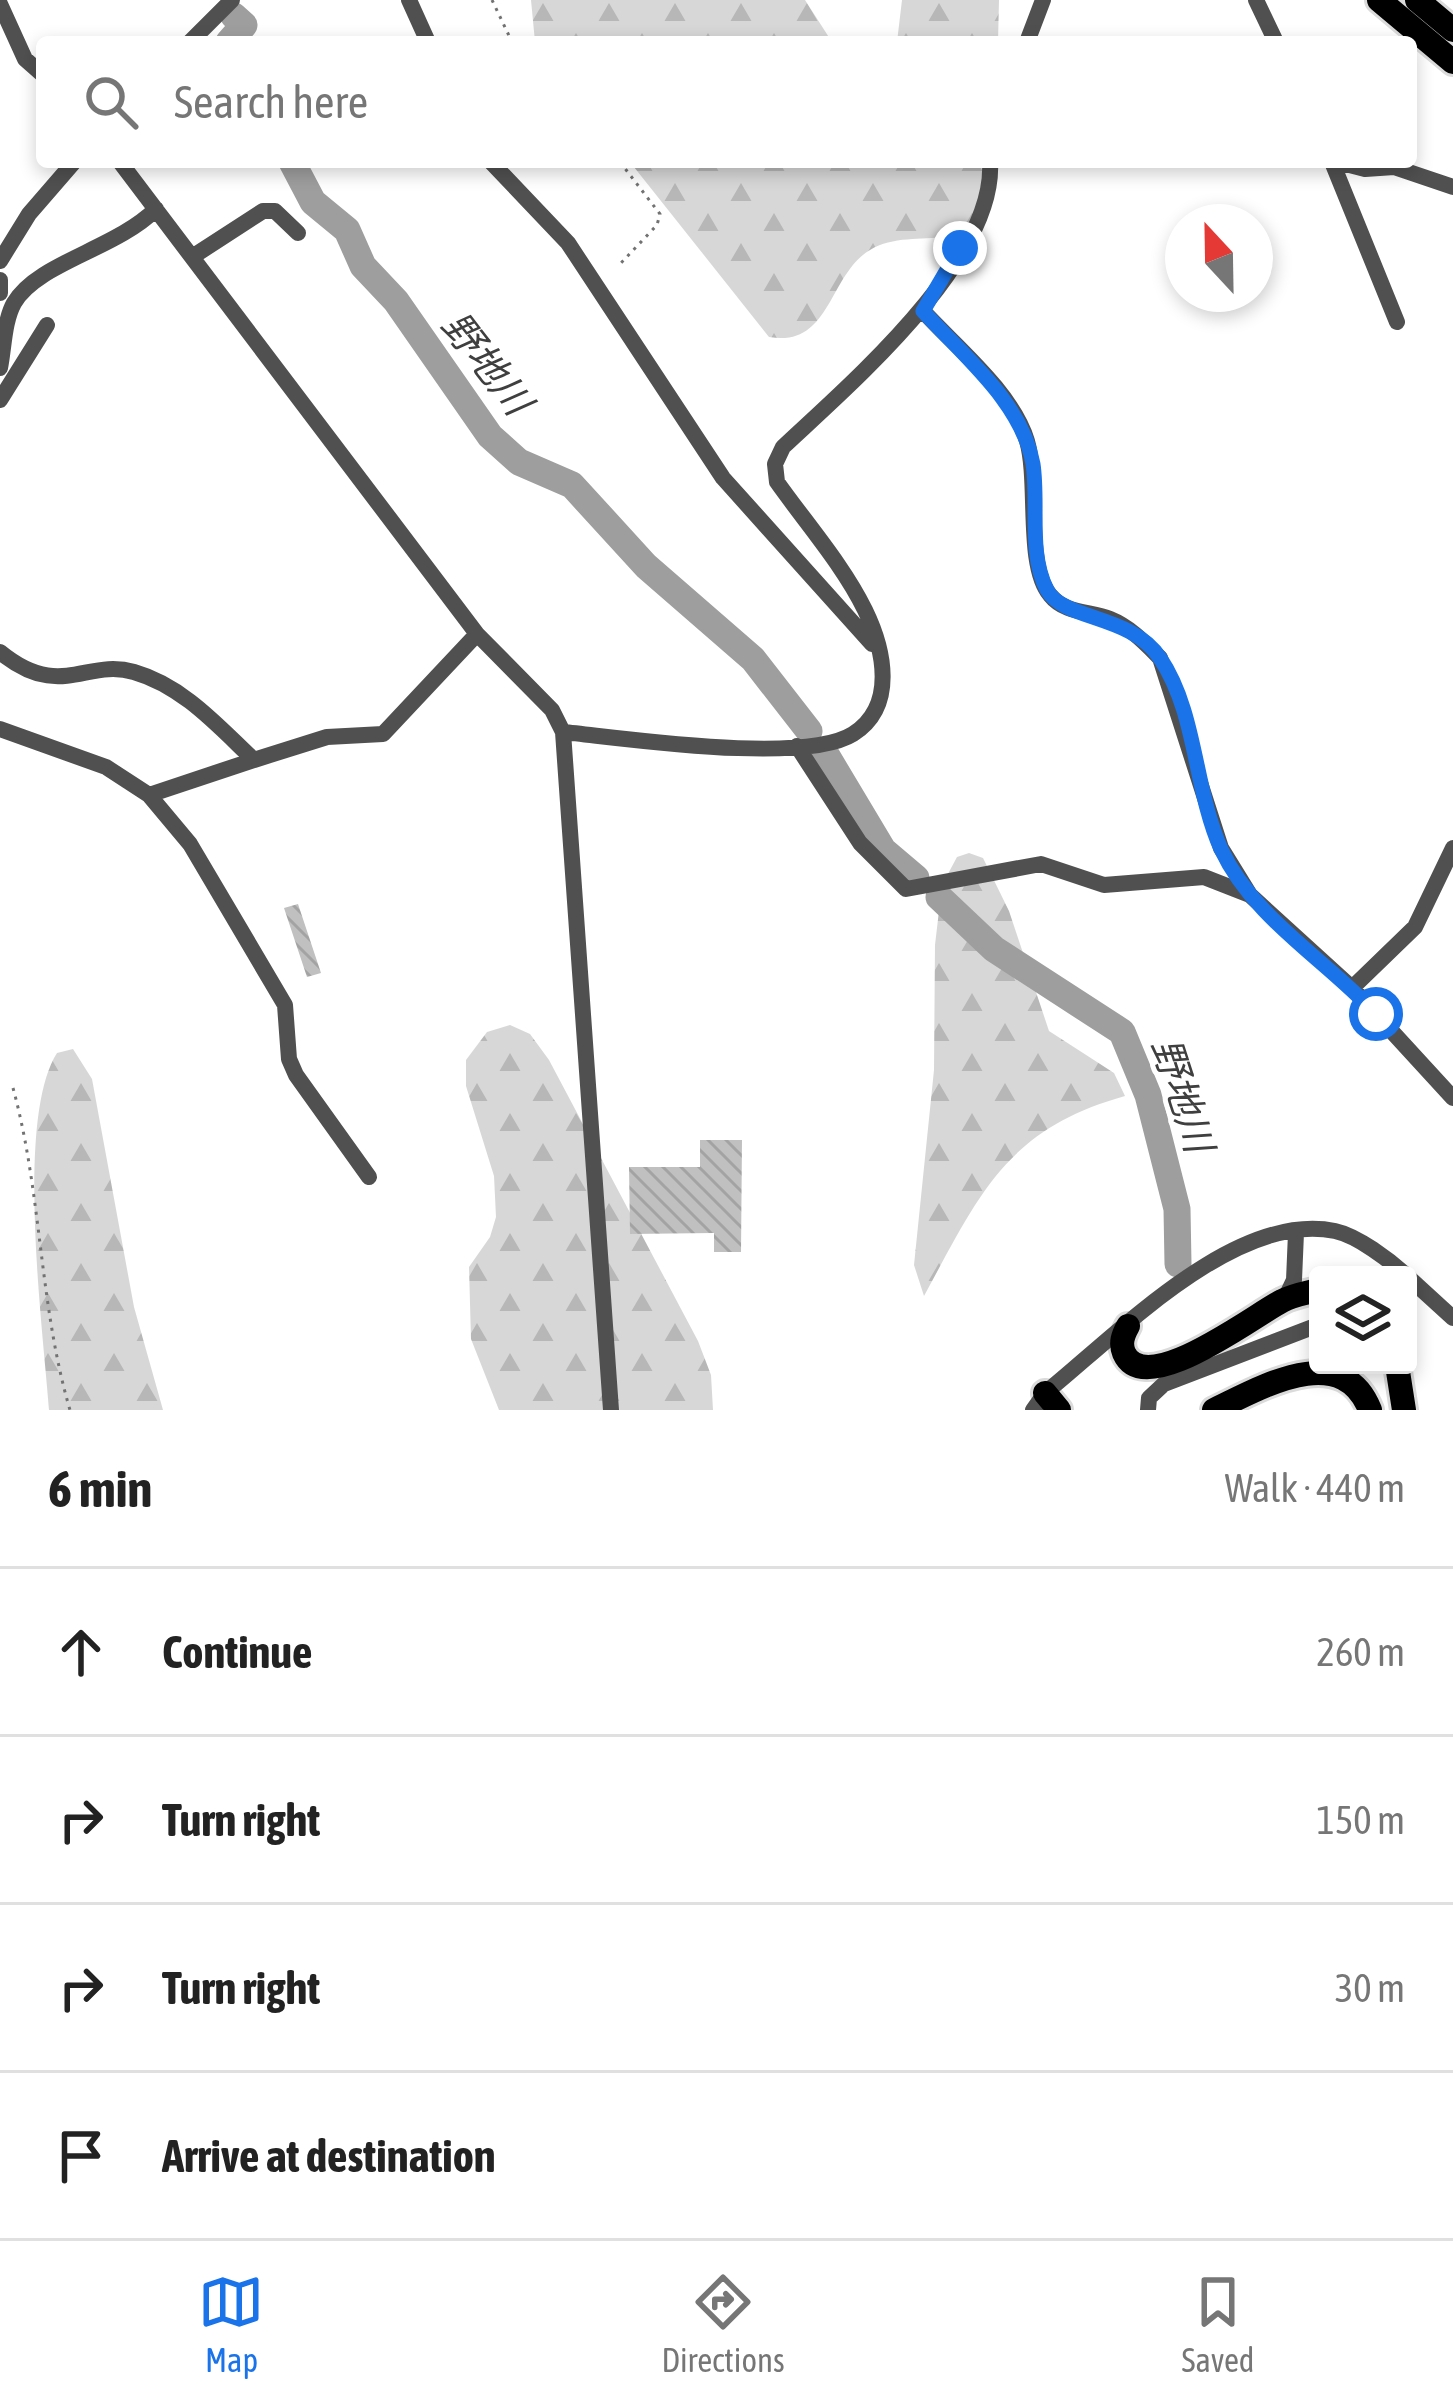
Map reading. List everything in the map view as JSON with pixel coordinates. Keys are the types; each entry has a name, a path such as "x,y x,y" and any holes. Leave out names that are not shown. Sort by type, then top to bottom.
{"highway":[{"path":"1379,0 1453,62"},
{"path":"1417,0 1453,30"},
{"path":"1128,1326 1123,1336 1126,1356 1132,1364 1153,1368 1184,1358 1285,1299 1309,1292"},
{"path":"1214,1410 1274,1381 1317,1372 1354,1384 1370,1410"},
{"path":"1398,1374 1404,1410"}],"street":[{"path":"196,36 232,0"},
{"path":"409,0 425,36"},
{"path":"1029,36 1043,0"},
{"path":"1256,0 1273,36"},
{"path":"0,4 26,59 36,68"},
{"path":"0,261 29,214 69,168"},
{"path":"125,168 477,634 540,697 563,732 610,1410"},
{"path":"497,168 568,243 723,478 876,649"},
{"path":"563,732 697,749 797,746 852,736 874,712 884,670 866,611 778,482 775,464 784,447 923,311 985,210 989,168"},
{"path":"1337,168 1397,322"},
{"path":"1397,168 1453,187"},
{"path":"0,368 11,308 23,290 118,241 156,209"},
{"path":"192,257 263,211 275,211 298,233"},
{"path":"0,280 0,293"},
{"path":"923,311 1010,406 1025,435 1033,465 1040,572 1049,595 1067,608 1124,627 1160,658 1177,698 1221,848 1250,895 1352,988 1453,1097"},
{"path":"0,400 47,325"},
{"path":"149,795 326,737 383,734 477,634"},
{"path":"0,652 14,664 60,679 132,671 189,698 254,760"},
{"path":"0,730 106,767 149,795 190,844 285,1005 296,1075 369,1177"},
{"path":"797,746 860,842 906,890 1042,864 1104,885 1179,875 1204,877 1250,895"},
{"path":"1352,988 1415,927 1453,848"},
{"path":"1046,1404 1128,1326 1249,1240 1337,1231 1391,1266"},
{"path":"1285,1299 1294,1280 1296,1233"},
{"path":"1417,1285 1453,1318"},
{"path":"1148,1410 1155,1390 1178,1377 1309,1327"}],"path":[{"path":"492,0 509,36"},
{"path":"620,262 657,225 660,214 625,168"},
{"path":"13,1088 32,1155 47,1297 70,1410"}],"green space":[{"path":"531,0 805,0 828,36 534,36"},
{"path":"902,0 999,0 998,36 898,36"},
{"path":"635,168 994,168 982,225 950,236 898,241 870,250 856,261 805,332 769,337"},
{"path":"969,853 983,858 1009,911 1049,1031 1114,1073 1125,1096 1051,1127 1000,1170 924,1296 914,1265 934,1070 935,945 942,885 957,857"},
{"path":"510,1025 530,1034 549,1060 698,1341 711,1375 713,1410 499,1410 471,1339 469,1267 490,1237 496,1217 494,1176 466,1086 466,1060 487,1032"},
{"path":"73,1049 92,1079 134,1307 163,1410 49,1410 35,1226 37,1125 44,1084 57,1053"}],"building":[{"path":"298,904 321,973 307,977 284,908"},
{"path":"700,1140 742,1140 741,1252 714,1252 714,1233 630,1234 629,1167 700,1167"}],"waterway":[{"name":"野地川","path":"234,16 244,25 234,36"},
{"name":"野地川","path":"295,168 313,202 347,230 363,266 396,301 490,436 519,462 572,485 646,566 753,659 809,731"},
{"name":"野地川","path":"825,753 883,850 916,878"},
{"name":"野地川","path":"939,897 994,949 1122,1032 1148,1095 1177,1209 1178,1264"}],"route":[{"path":"960,248 923,311 1010,406 1025,435 1033,465 1040,572 1049,595 1067,608 1110,619 1138,635 1160,658 1177,698 1221,848 1250,895 1376,1014"}]}
